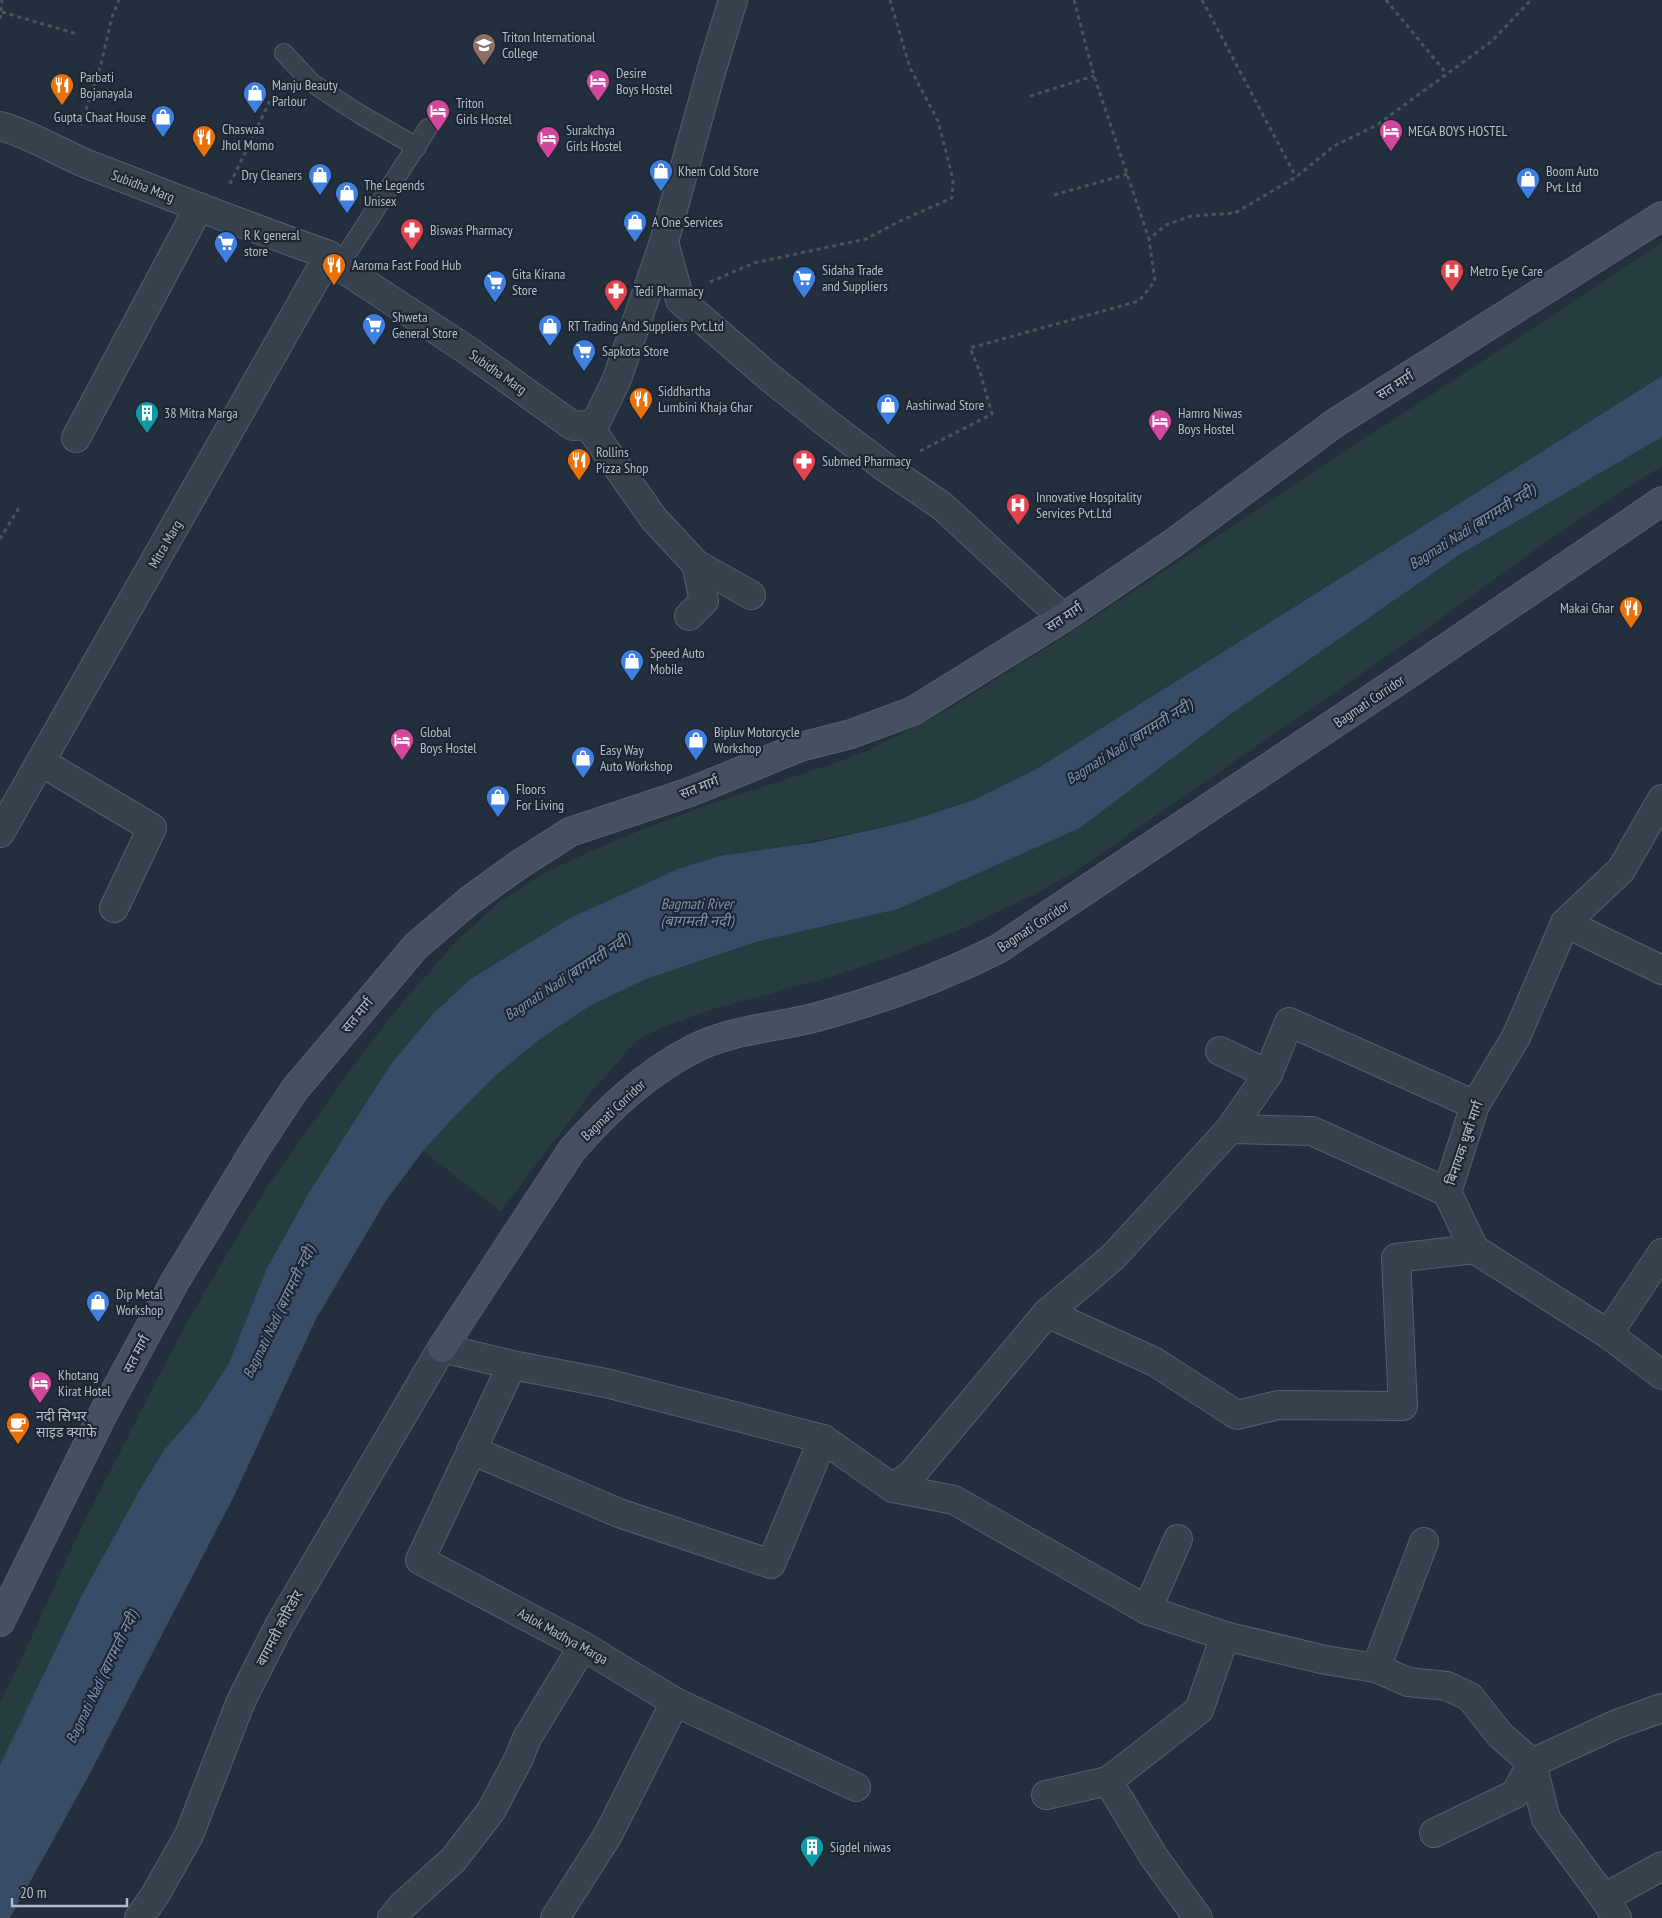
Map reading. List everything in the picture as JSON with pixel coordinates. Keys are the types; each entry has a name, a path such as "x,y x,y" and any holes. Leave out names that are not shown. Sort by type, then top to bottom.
{"main road":[{"name":"सत मार्ग","path":"0,1622 109,1403 174,1283 256,1148 296,1089 416,946 470,900 517,866 570,832 690,792 800,747 852,734 913,711 1063,618 1172,544 1334,423 1662,216"},
{"name":"Bagmati Corridor","path":"442,1348 572,1150 598,1120 627,1092 660,1068 694,1048 713,1040 817,1017 891,995 960,968 998,950 1406,676 1662,500"}],"street":[{"path":"733,0 664,242 617,378 597,420 588,425 654,519 696,564 751,595"},
{"name":"Subidha Marg","path":"0,126 79,160 334,260 458,344 573,426 588,425"},
{"path":"76,438 207,211"},
{"path":"664,242 680,300 769,377 886,468 942,506 1063,618"},
{"name":"Mitra Marg","path":"0,833 334,260"},
{"path":"689,616 704,601 696,564"},
{"path":"41,762 152,828 114,908"},
{"name":"बिनायक धुर्बा मार्ग","path":"1474,1249 1447,1192 1475,1105 1516,1037 1565,923 1621,870 1662,799"},
{"path":"1565,923 1662,970"},
{"path":"893,1488 912,1474 1047,1313 1113,1257 1230,1129 1268,1074 1289,1022 1475,1105"},
{"path":"1220,1050 1268,1074"},
{"path":"1230,1129 1312,1131 1447,1192"},
{"path":"1047,1313 1155,1362 1237,1415 1278,1405 1403,1406 1396,1258 1474,1249 1608,1334 1662,1375"},
{"path":"1608,1334 1662,1253"},
{"path":"442,1348 512,1365 606,1383 823,1439 893,1488 954,1500 1147,1610 1225,1636 1325,1660 1376,1668 1408,1682 1447,1686 1470,1697 1500,1735 1532,1763 1546,1819 1611,1908 1662,1866"},
{"name":"बागमती कोरिडोर","path":"139,1918 155,1895 189,1835 241,1701 279,1626 442,1348"},
{"name":"Aalok Madhya Marga","path":"512,1365 420,1560 583,1646 675,1702 856,1787"},
{"path":"471,1450 619,1513 771,1564 823,1439"},
{"path":"1147,1610 1178,1539"},
{"path":"1376,1668 1424,1542"},
{"path":"1046,1795 1108,1781 1199,1710 1225,1636"},
{"path":"392,1918 402,1906 453,1860 491,1811 518,1760 527,1738 583,1646"},
{"path":"555,1918 608,1836 675,1702"},
{"path":"1434,1833 1515,1794 1532,1763 1617,1724 1662,1708"},
{"path":"1108,1781 1154,1857 1198,1918"}],"lane":[{"path":"284,53 312,83 417,148"},
{"path":"334,260 417,148 428,128"}],"path":[{"path":"0,19 2,0"},
{"path":"79,160 81,122 101,64 118,0"},
{"path":"680,300 691,290 754,263 866,239 898,222 952,198 954,179 938,121 910,68 890,0"},
{"path":"886,468 992,414 980,372 970,348 1139,301 1155,281 1149,239 1094,76 1074,0"},
{"path":"1202,0 1296,177"},
{"path":"1386,0 1446,73"},
{"path":"1149,239 1166,225 1191,216 1235,214 1296,177 1334,146 1377,125 1492,41 1531,0"},
{"path":"2,12 77,34"},
{"path":"1030,96 1094,76"},
{"path":"207,211 278,83"},
{"path":"1054,194 1128,174"},
{"path":"0,539 20,506"}],"green space":[{"path":"1662,243 1662,376 1035,770 971,801 906,822 678,869 570,918 469,980 432,1015 391,1064 311,1189 266,1270 229,1363 198,1411 165,1449 143,1484 82,1595 0,1765 0,1702 80,1530 183,1329 266,1188 358,1059 406,998 454,944 499,902 542,874 618,839 710,804 827,766 869,750 949,709 1073,631"},
{"path":"1662,437 1662,466 1578,519 1416,636 1076,871 1035,894 964,928 890,957 831,977 717,1008 668,1025 637,1040 592,1091 501,1211 423,1151 494,1077 540,1039 590,1006 646,979 756,942 898,909 1080,828 1227,717 1459,555"}],"water":[{"name":"Bagmati River (बागमती नदी)","path":"1662,376 1662,437 1459,555 1227,717 1080,828 898,909 756,942 646,979 590,1006 540,1039 494,1077 423,1151 385,1202 316,1319 233,1498 88,1777 10,1918 0,1918 0,1765 82,1595 143,1484 165,1449 198,1411 229,1363 266,1270 311,1189 391,1064 432,1015 469,980 570,918 678,869 720,856 817,842 906,822 971,801 1035,770"}],"place":[{"name":"Triton International College","path":"484,66"},
{"name":"Desire Boys Hostel","path":"598,102"},
{"name":"Parbati Bojanayala","path":"62,106"},
{"name":"Manju Beauty Parlour","path":"255,114"},
{"name":"Triton Girls Hostel","path":"438,132"},
{"name":"Gupta Chaat House","path":"163,138"},
{"name":"MEGA BOYS HOSTEL","path":"1391,152"},
{"name":"Chaswaa Jhol Momo","path":"204,158"},
{"name":"Surakchya Girls Hostel","path":"548,159"},
{"name":"Khem Cold Store","path":"661,192"},
{"name":"Dry Cleaners","path":"320,196"},
{"name":"Boom Auto Pvt. Ltd","path":"1528,200"},
{"name":"The Legends Unisex","path":"347,214"},
{"name":"A One Services","path":"635,243"},
{"name":"Biswas Pharmacy","path":"412,251"},
{"name":"R K general store","path":"226,264"},
{"name":"Aaroma Fast Food Hub","path":"334,286"},
{"name":"Metro Eye Care","path":"1452,292"},
{"name":"Sidaha Trade and Suppliers","path":"804,299"},
{"name":"Gita Kirana Store","path":"495,303"},
{"name":"Tedi Pharmacy","path":"616,312"},
{"name":"Shweta General Store","path":"374,346"},
{"name":"RT Trading And Suppliers Pvt.Ltd","path":"550,347"},
{"name":"Sapkota Store","path":"584,372"},
{"name":"Siddhartha Lumbini Khaja Ghar","path":"641,420"},
{"name":"Aashirwad Store","path":"888,426"},
{"name":"38 Mitra Marga","path":"147,434"},
{"name":"Hamro Niwas Boys Hostel","path":"1160,442"},
{"name":"Rollins Pizza Shop","path":"579,481"},
{"name":"Submed Pharmacy","path":"804,482"},
{"name":"Innovative Hospitality Services Pvt.Ltd","path":"1018,526"},
{"name":"Makai Ghar","path":"1631,629"},
{"name":"Speed Auto Mobile","path":"632,682"},
{"name":"Global Boys Hostel","path":"402,761"},
{"name":"Bipluv Motorcycle Workshop","path":"696,761"},
{"name":"Easy Way Auto Workshop","path":"583,779"},
{"name":"Floors For Living","path":"498,818"},
{"name":"Dip Metal Workshop","path":"98,1323"},
{"name":"Khotang Kirat Hotel","path":"40,1404"},
{"name":"नदी सिभर साइड क्याफे","path":"18,1445"},
{"name":"Sigdel niwas","path":"812,1868"}],"water label":[{"name":"Bagmati Nadi (बागमती नदी)","path":"1472,527"},
{"name":"Bagmati Nadi (बागमती नदी)","path":"1129,742"},
{"name":"Bagmati Nadi (बागमती नदी)","path":"567,977"},
{"name":"Bagmati Nadi (बागमती नदी)","path":"279,1312"},
{"name":"Bagmati Nadi (बागमती नदी)","path":"102,1677"}]}
